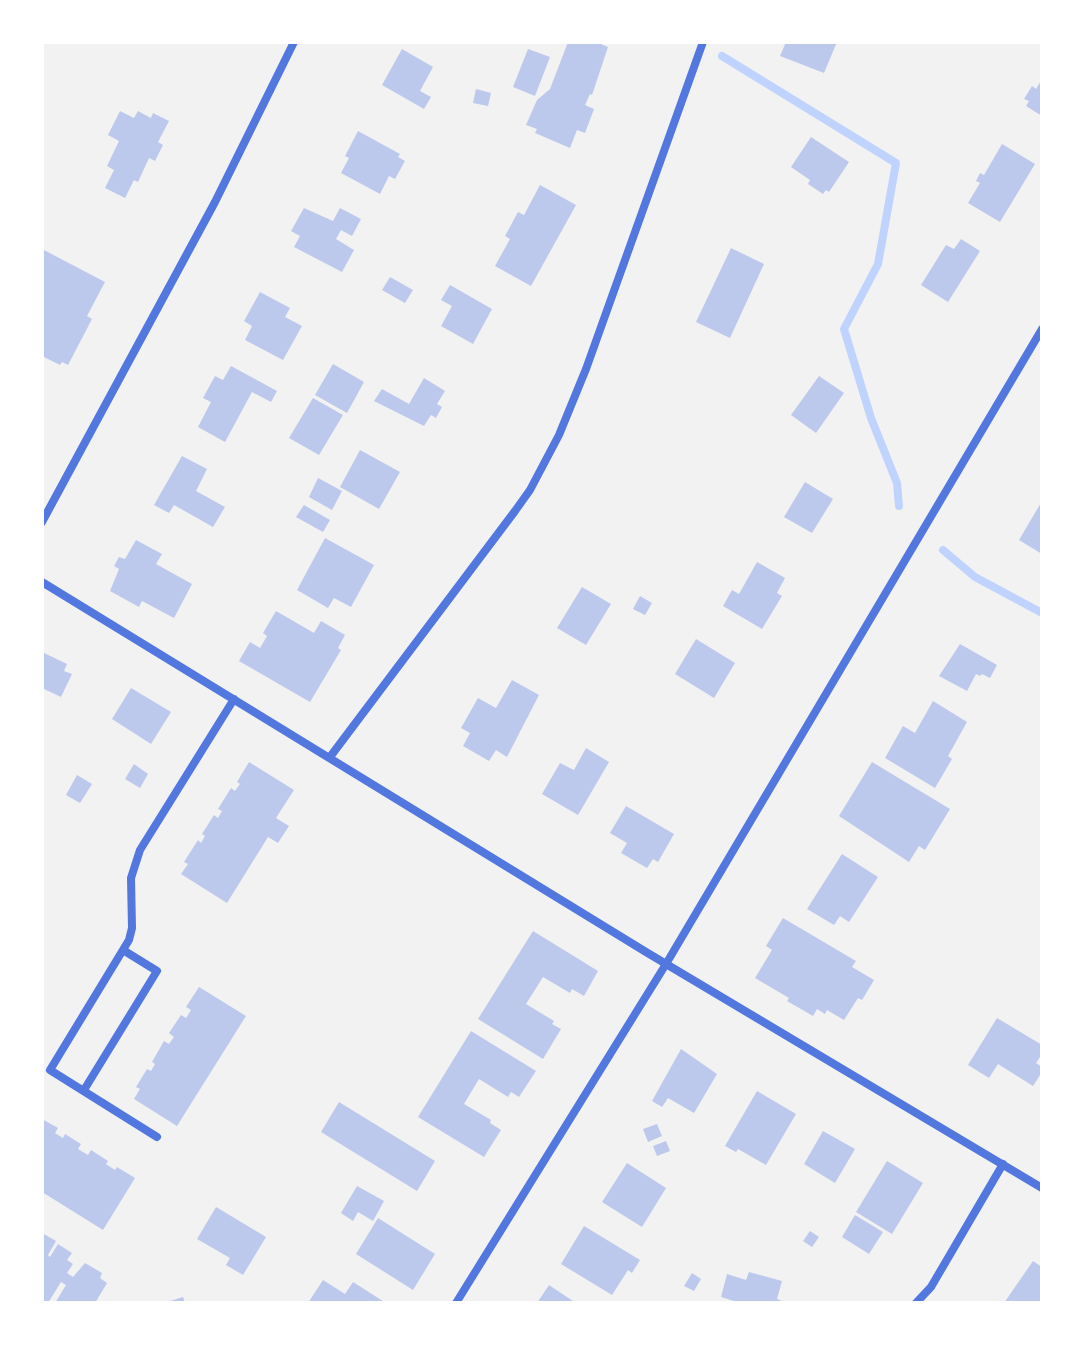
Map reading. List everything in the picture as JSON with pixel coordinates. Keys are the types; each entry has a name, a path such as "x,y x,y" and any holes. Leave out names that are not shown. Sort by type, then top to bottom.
{"street":[{"path":"42,522 215,202 294,42"},
{"path":"330,757 530,490 559,435 586,369 703,42"},
{"path":"456,1303 666,964 1042,329"},
{"path":"42,582 666,964 1042,1188"},
{"path":"157,1137 50,1070 123,950 132,928 131,878 136,859 234,699"},
{"path":"84,1090 157,971 123,950"},
{"path":"916,1303 931,1287 1003,1164"}],"building":[{"path":"568,42 596,42 608,47 592,95 585,105 594,109 585,133 577,130 570,148 535,133 537,129 526,125 537,100 550,89"},
{"path":"786,42 837,42 824,73 780,56"},
{"path":"402,49 433,67 420,91 431,97 424,109 382,85"},
{"path":"528,49 550,57 535,96 513,87"},
{"path":"1042,79 1042,116 1026,106 1029,101 1024,99 1032,86 1036,89"},
{"path":"476,89 491,93 488,106 473,103"},
{"path":"120,111 134,118 138,111 151,118 153,113 169,121 158,142 163,145 155,161 149,158 138,182 134,180 125,198 105,188 114,170 107,166 119,141 108,135"},
{"path":"358,131 400,154 398,157 405,161 395,179 389,176 380,194 341,173 349,158 345,156"},
{"path":"811,137 849,162 829,192 826,190 823,194 791,167"},
{"path":"1002,144 1035,164 1000,222 968,203 980,183 976,181 980,173 984,175"},
{"path":"540,185 576,205 531,286 495,266 510,239 505,236 518,212 524,215"},
{"path":"304,208 333,221 340,208 361,219 352,236 341,230 336,239 354,250 342,272 294,247 300,236 291,231"},
{"path":"961,239 980,251 948,302 921,285 946,245 954,249"},
{"path":"731,248 764,264 730,338 696,322"},
{"path":"42,249 105,282 87,316 92,319 68,365 62,362 60,365 42,356"},
{"path":"390,277 413,290 405,303 382,290"},
{"path":"450,285 492,309 473,344 441,326 452,306 441,300"},
{"path":"260,292 290,308 285,317 302,326 283,360 245,340 252,326 244,321"},
{"path":"333,364 364,382 347,413 315,395"},
{"path":"231,366 277,391 271,402 252,392 225,442 198,427 211,402 203,398 215,376 223,380"},
{"path":"819,376 844,393 816,433 791,415"},
{"path":"424,378 445,391 437,404 442,407 436,418 431,415 424,426 374,401 382,389 409,404"},
{"path":"313,398 343,415 319,455 289,438"},
{"path":"360,450 400,472 379,509 340,487"},
{"path":"182,456 207,469 196,491 225,507 213,527 174,505 169,513 154,505"},
{"path":"318,478 342,491 332,510 309,497"},
{"path":"805,482 833,499 812,533 784,517"},
{"path":"1042,501 1042,554 1019,540"},
{"path":"304,505 330,520 323,532 296,517"},
{"path":"325,538 374,565 351,607 334,598 328,608 297,590"},
{"path":"136,540 162,554 156,564 192,584 174,618 142,601 139,607 110,591 119,569 114,566 119,557 125,559"},
{"path":"757,562 785,578 777,593 782,596 762,629 723,606 732,590 739,594"},
{"path":"582,587 611,604 586,645 557,628"},
{"path":"640,596 652,603 645,615 633,609"},
{"path":"276,611 314,633 321,621 345,635 338,648 341,650 310,702 239,661 250,642 260,648 267,636 263,633"},
{"path":"696,639 735,663 714,698 675,674"},
{"path":"960,644 997,665 990,678 976,674 967,691 939,676"},
{"path":"42,652 67,664 64,671 72,674 61,697 42,688"},
{"path":"512,680 539,695 507,757 496,750 489,761 463,746 470,733 461,728 478,698 496,708"},
{"path":"131,688 171,712 151,744 112,719"},
{"path":"933,701 967,722 948,756 952,759 935,788 885,758 903,726 915,733"},
{"path":"586,748 609,762 578,815 542,794 560,763 574,770"},
{"path":"249,762 294,790 276,818 289,826 278,843 268,837 227,903 181,874 188,864 184,862 198,840 201,843 205,836 202,834 214,815 218,818 222,811 218,809 231,788 235,791 240,784 237,782"},
{"path":"872,762 950,809 925,850 919,846 909,862 839,816"},
{"path":"134,764 148,774 140,788 125,779"},
{"path":"77,775 92,784 80,803 66,795"},
{"path":"626,806 674,834 658,862 653,859 647,868 621,853 627,843 610,833"},
{"path":"842,854 878,877 849,922 840,916 834,925 807,909"},
{"path":"783,918 856,961 852,967 874,980 844,1020 827,1010 825,1014 817,1009 813,1016 755,978 772,950 766,946"},
{"path":"533,931 598,971 584,996 572,989 570,993 543,977 526,1004 554,1021 552,1024 561,1029 543,1059 478,1019"},
{"path":"199,987 246,1016 177,1126 134,1099 140,1089 136,1087 147,1069 151,1071 155,1064 152,1062 164,1041 169,1044 174,1037 169,1033 181,1015 186,1018 191,1010 186,1007"},
{"path":"997,1018 1042,1045 1042,1054 1036,1063 1042,1067 1042,1072 1033,1086 998,1064 989,1078 968,1065"},
{"path":"471,1031 536,1071 519,1097 511,1092 508,1097 479,1079 464,1104 491,1120 490,1123 501,1130 484,1157 418,1117"},
{"path":"681,1049 717,1074 694,1113 668,1098 662,1107 652,1101"},
{"path":"757,1091 796,1114 766,1165 738,1149 736,1152 725,1146"},
{"path":"339,1102 435,1161 417,1191 321,1132"},
{"path":"42,1119 58,1128 55,1133 63,1138 65,1134 81,1144 78,1149 88,1155 91,1150 108,1161 106,1164 115,1170 117,1167 135,1178 103,1230 42,1192"},
{"path":"657,1124 662,1136 648,1142 643,1129"},
{"path":"823,1131 855,1149 835,1183 804,1164"},
{"path":"666,1141 670,1151 657,1156 653,1146"},
{"path":"887,1161 923,1183 892,1234 856,1212"},
{"path":"627,1163 666,1188 642,1227 602,1202"},
{"path":"357,1186 384,1201 373,1221 358,1212 353,1221 341,1213"},
{"path":"216,1207 266,1237 243,1275 226,1265 230,1258 197,1239"},
{"path":"855,1215 883,1232 869,1254 842,1237"},
{"path":"378,1218 435,1254 413,1290 356,1254"},
{"path":"584,1226 640,1260 632,1273 628,1270 612,1295 561,1264"},
{"path":"810,1231 819,1237 812,1247 803,1241"},
{"path":"42,1233 56,1241 48,1255 50,1257 58,1244 72,1253 67,1260 73,1264 67,1273 73,1277 85,1263 102,1273 100,1278 107,1283 95,1303 55,1303 66,1285 61,1282 48,1303 42,1303"},
{"path":"1033,1261 1042,1267 1042,1303 1004,1303"},
{"path":"749,1272 782,1281 777,1299 787,1303 733,1303 721,1297 727,1274 746,1280"},
{"path":"692,1273 701,1279 694,1291 684,1286"},
{"path":"323,1280 345,1294 353,1282 386,1303 308,1303"},
{"path":"549,1285 576,1303 537,1303"},
{"path":"183,1297 185,1303 167,1303 167,1302"}],"waterway":[{"path":"722,56 896,163 878,264 844,329 871,418 897,483 899,506"},
{"path":"943,550 975,577 1042,613"}]}
